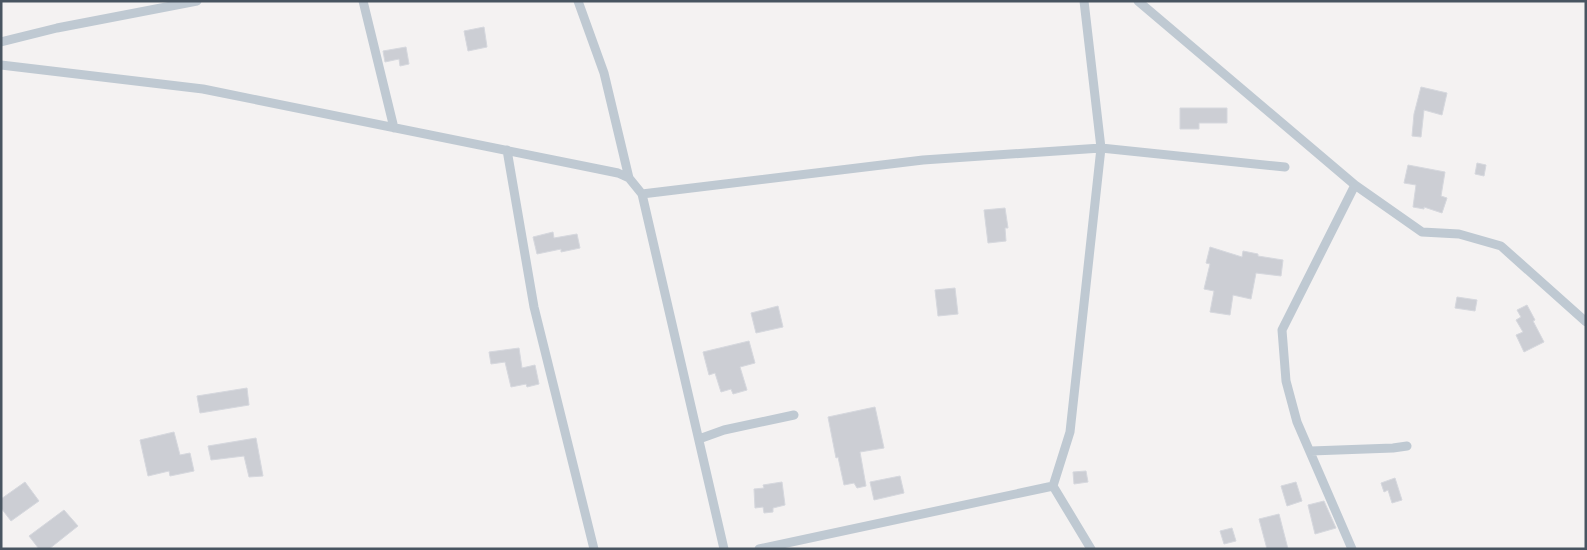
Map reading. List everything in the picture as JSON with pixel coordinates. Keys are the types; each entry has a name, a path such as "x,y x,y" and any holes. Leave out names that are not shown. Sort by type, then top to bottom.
{"street":[{"path":"1,42 58,28 136,14 177,2 196,1"},
{"path":"363,1 394,128"},
{"path":"578,1 604,73 629,178 642,194 724,549"},
{"path":"1084,1 1101,148 1070,432 1053,486 1091,549"},
{"path":"1138,1 1354,186 1422,232 1459,234 1501,246 1586,322"},
{"path":"1,65 204,89 618,173 629,178"},
{"path":"642,194 922,160 1101,148 1284,167"},
{"path":"506,150 534,307 594,549"},
{"path":"1352,549 1297,422 1286,380 1282,330 1354,186"},
{"path":"699,439 724,430 794,415"},
{"path":"1311,451 1407,446"},
{"path":"759,549 1053,486"}],"building":[{"path":"484,27 487,47 468,51 464,31"},
{"path":"406,47 409,64 400,66 399,59 385,62 383,51"},
{"path":"1421,87 1447,93 1442,115 1424,110 1421,137 1412,136 1414,114"},
{"path":"1180,108 1227,108 1227,123 1199,123 1199,129 1180,129"},
{"path":"1477,163 1486,165 1484,176 1475,174"},
{"path":"1408,165 1445,172 1441,196 1447,198 1442,213 1424,207 1424,209 1413,207 1416,185 1404,183"},
{"path":"1005,208 1008,228 1005,228 1006,241 988,243 984,210"},
{"path":"553,232 554,238 577,234 580,248 561,252 561,249 537,254 533,237"},
{"path":"1210,247 1242,257 1243,251 1258,254 1258,256 1283,260 1281,276 1256,273 1251,299 1233,295 1230,315 1210,312 1214,291 1204,289 1210,264 1206,263"},
{"path":"955,288 958,314 938,316 935,290"},
{"path":"1457,297 1477,300 1475,311 1455,308"},
{"path":"1527,305 1544,342 1524,352 1516,335 1523,332 1516,320 1521,317 1517,310"},
{"path":"778,306 783,327 756,333 751,313"},
{"path":"749,341 755,363 740,367 747,390 733,394 731,389 721,392 715,373 709,375 703,352"},
{"path":"519,348 522,368 535,365 539,384 527,387 526,384 511,387 505,362 491,364 489,352"},
{"path":"247,388 249,405 200,413 197,396"},
{"path":"875,407 884,448 860,452 866,486 857,488 854,483 844,485 838,457 836,458 828,417"},
{"path":"174,432 180,455 190,453 194,471 170,476 169,471 148,476 140,440"},
{"path":"256,438 263,476 249,477 244,456 211,460 208,446"},
{"path":"1086,471 1088,482 1074,484 1073,472"},
{"path":"900,476 904,493 874,500 870,482"},
{"path":"1395,478 1402,500 1392,503 1388,490 1384,492 1381,483"},
{"path":"25,482 39,501 11,521 1,508 1,499"},
{"path":"782,482 785,505 773,508 773,512 764,513 763,507 755,508 754,489 764,488 763,485"},
{"path":"1296,482 1302,501 1287,506 1281,486"},
{"path":"1324,501 1336,528 1315,534 1308,505"},
{"path":"64,510 78,526 49,549 39,549 29,536"},
{"path":"1279,514 1288,549 1267,549 1259,519"},
{"path":"1232,528 1236,541 1224,544 1220,531"}]}
